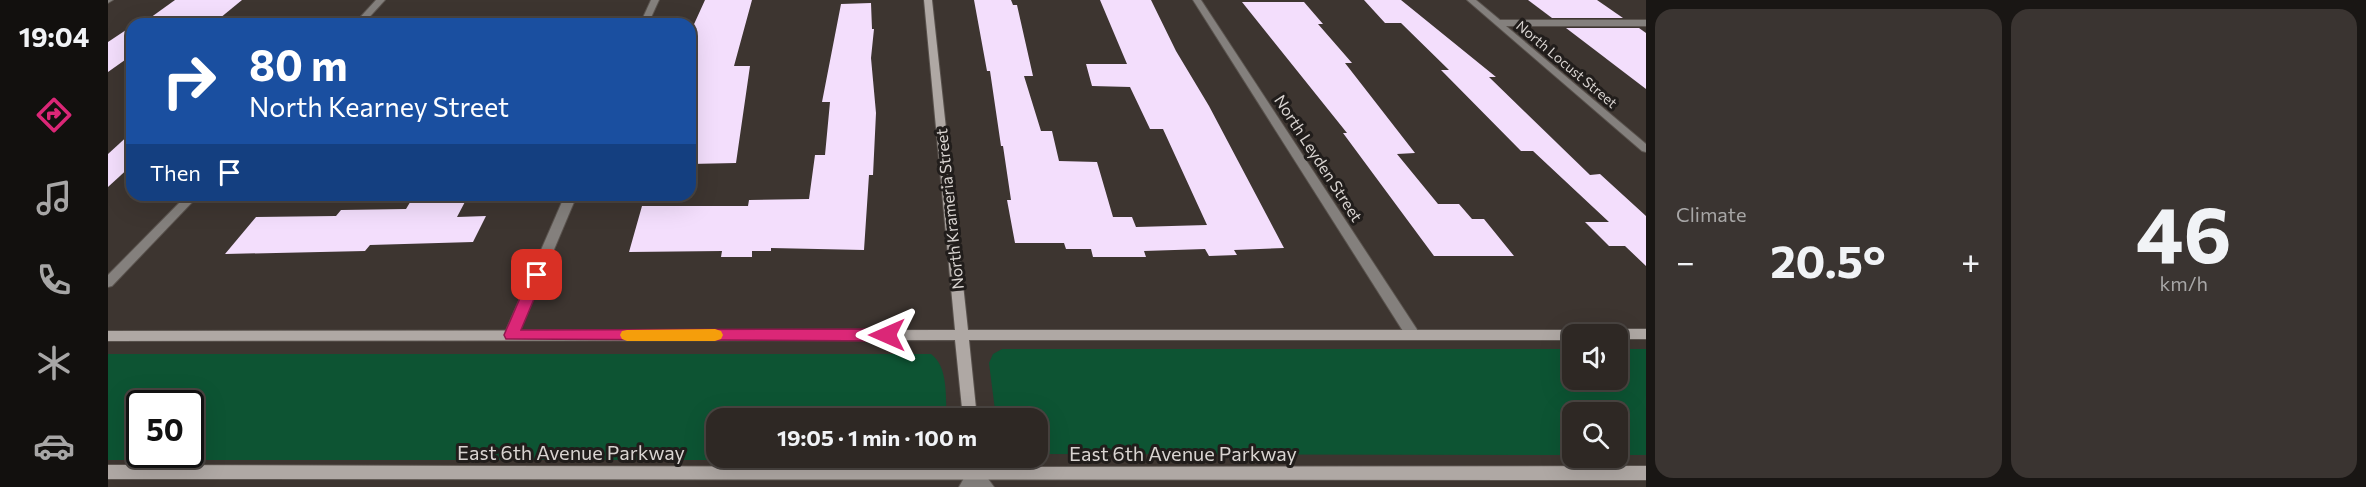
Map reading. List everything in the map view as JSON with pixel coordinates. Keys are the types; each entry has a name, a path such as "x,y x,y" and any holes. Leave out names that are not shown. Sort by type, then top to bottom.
{"main road":[{"name":"North Krameria Street","path":"928,0 969,408"},
{"path":"108,336 1562,334"},
{"path":"1628,334 1646,334"},
{"name":"East 6th Avenue Parkway","path":"108,472 971,481 1646,473"}],"street":[{"path":"364,18 381,0"},
{"path":"647,18 655,0"},
{"name":"North Leyden Street","path":"1197,0 1413,335"},
{"name":"North Locust Street","path":"1471,0 1646,149"},
{"path":"1498,23 1646,23"},
{"path":"108,283 187,201"},
{"path":"511,335 568,201"},
{"path":"971,481 986,487"}],"green space":[{"path":"1002,349 1562,349 1562,390 1628,390 1628,349 1646,349 1646,455 1628,455 1628,402 1562,402 1562,455 1048,454 1048,408 995,408 989,363 993,354"},
{"path":"108,354 931,354 941,367 946,392 947,408 706,408 706,460 204,460 204,390 126,390 126,460 108,460"}],"building":[{"path":"175,0 242,0 220,18 150,18"},
{"path":"705,0 752,0 734,66 750,66 736,163 696,164 696,20"},
{"path":"974,0 1011,0 1013,5 1017,5 1033,76 1024,76 1041,131 1052,131 1059,161 1097,162 1113,217 1132,217 1136,227 1207,225 1163,129 1150,129 1130,87 1092,86 1086,64 1127,64 1100,0 1151,0 1176,51 1209,106 1284,248 1234,250 1237,255 1209,256 1205,249 1144,251 1146,257 1093,257 1091,249 1066,249 1064,243 1015,243 1007,200 1011,200 1003,146 1001,146 990,71 987,71"},
{"path":"1364,0 1401,0 1496,77 1489,77 1590,175 1600,174 1646,216 1646,266 1625,246 1609,246 1585,222 1609,222 1533,151 1521,151 1441,70 1449,70 1401,23 1385,23"},
{"path":"1528,0 1597,0 1623,18 1552,18"},
{"path":"1242,2 1304,2 1323,24 1318,24 1352,63 1345,63 1415,153 1397,154 1438,204 1459,204 1472,219 1484,219 1514,256 1434,256 1343,133 1347,133"},
{"path":"871,3 872,29 874,29 871,58 876,113 873,175 869,175 864,250 771,248 771,251 752,251 752,257 721,257 722,251 629,252 642,206 748,206 749,200 809,199 815,155 825,155 830,102 822,102 841,4"},
{"path":"1566,28 1639,28 1646,33 1646,89"},
{"path":"126,30 126,59 108,72 108,42"},
{"path":"126,138 126,170 108,187 108,154"},
{"path":"411,201 465,201 457,217 486,216 473,242 370,245 365,251 225,254 256,217 336,216 341,210 406,209"}],"slow traffic":[{"path":"627,335 715,335"}],"route":[{"path":"537,275 511,335 887,335"}]}
